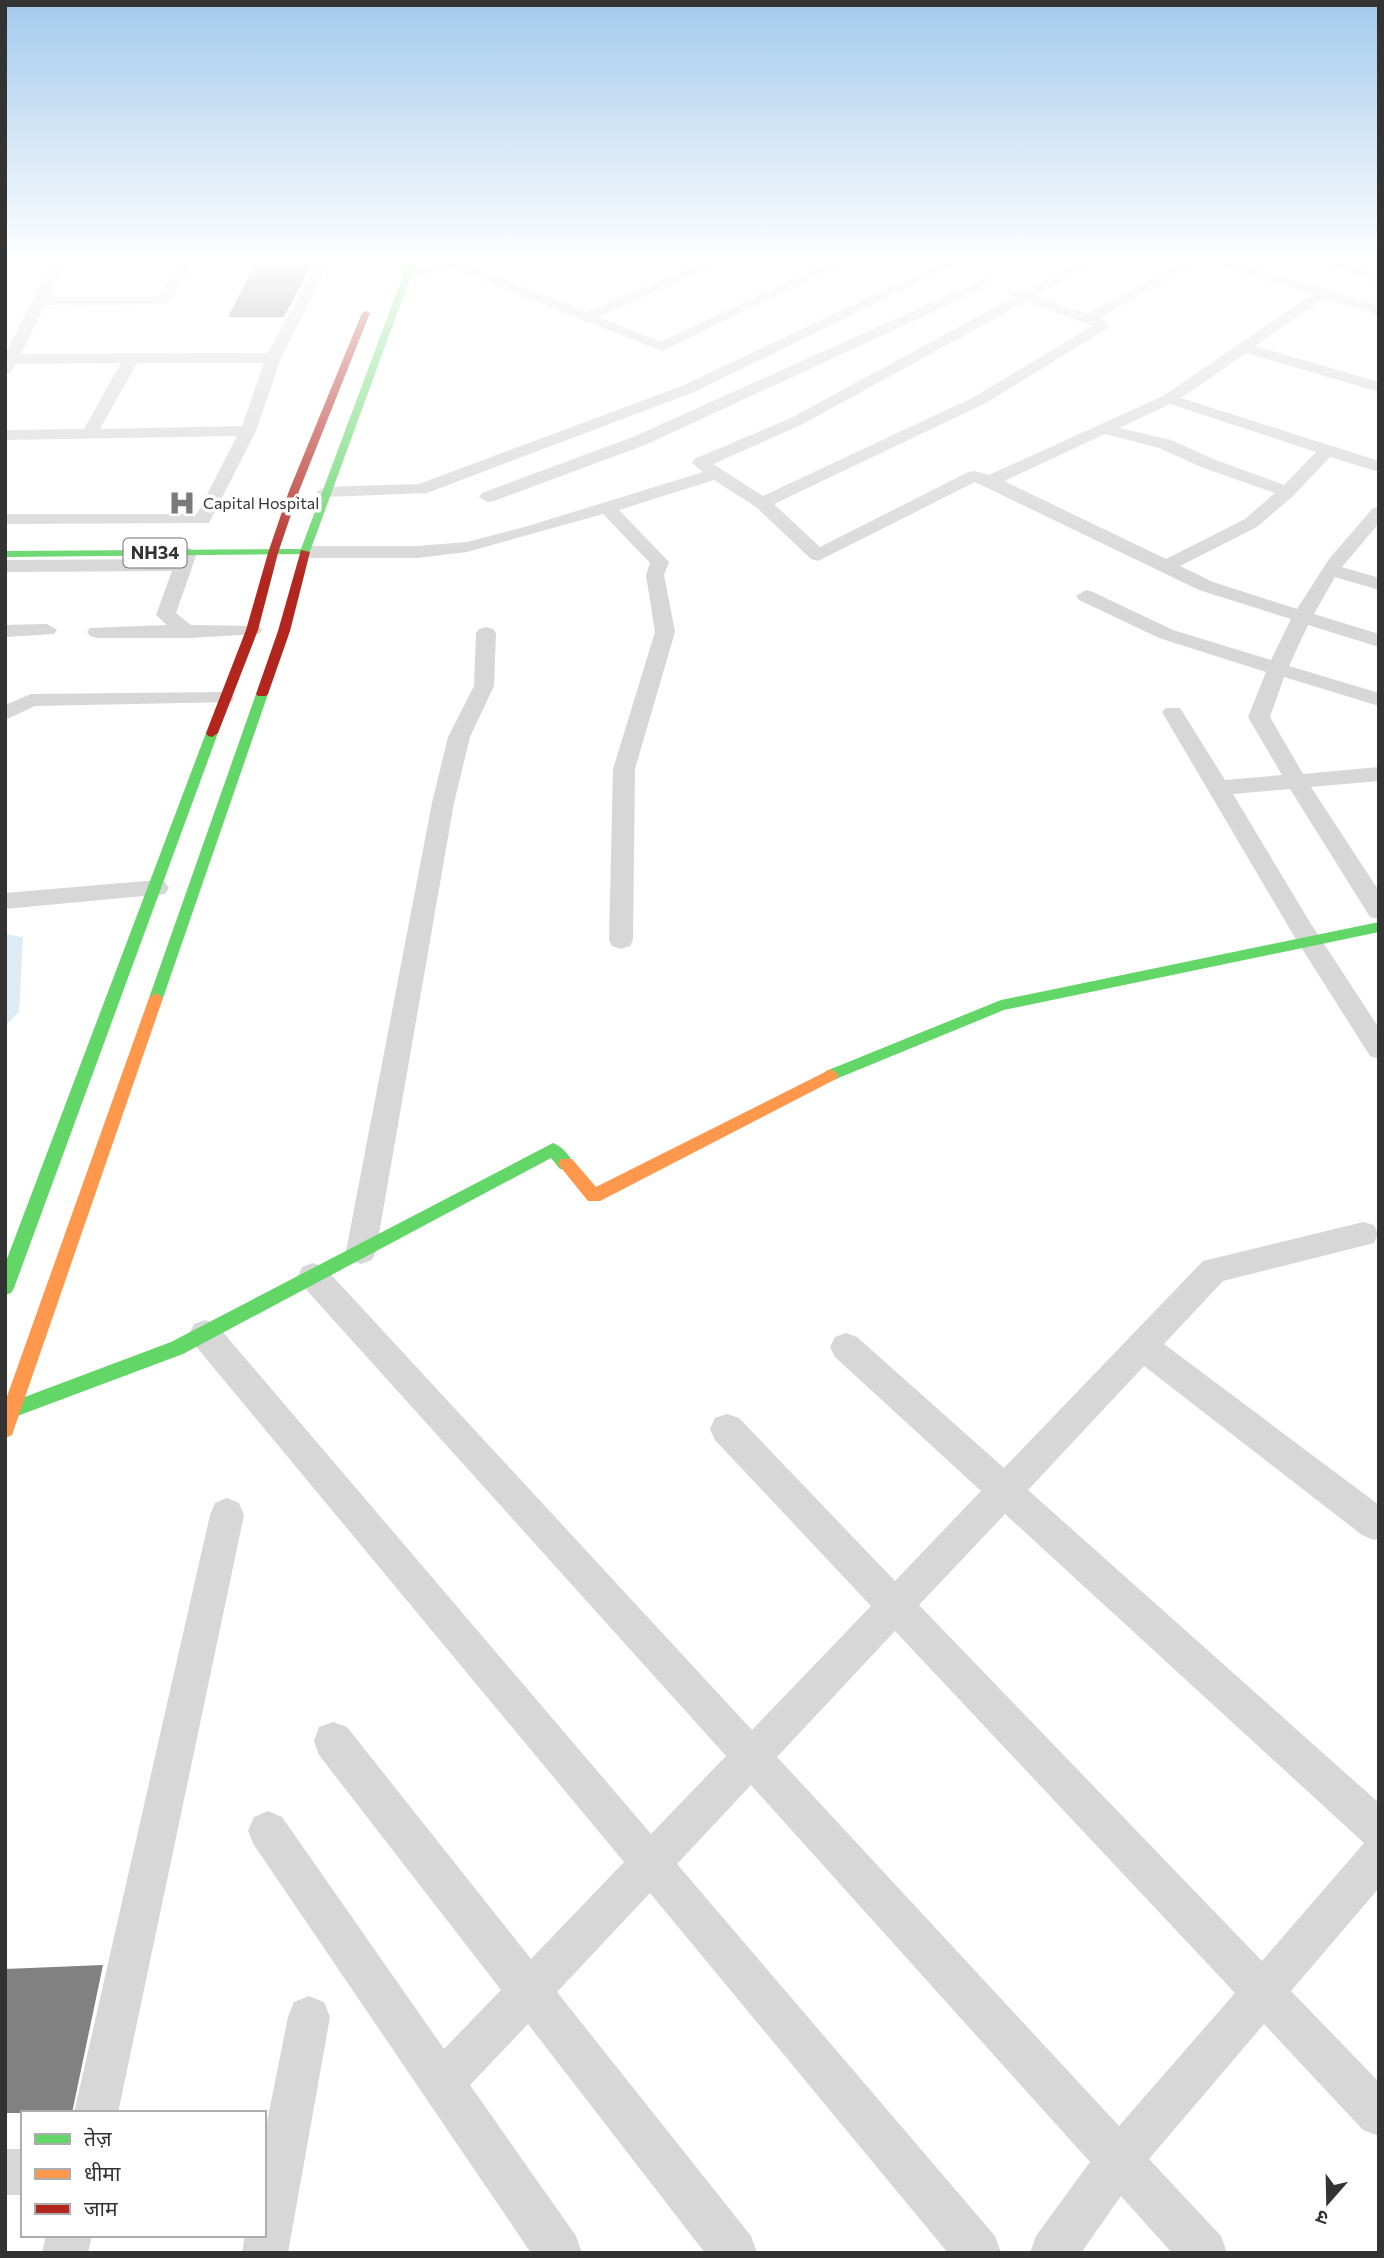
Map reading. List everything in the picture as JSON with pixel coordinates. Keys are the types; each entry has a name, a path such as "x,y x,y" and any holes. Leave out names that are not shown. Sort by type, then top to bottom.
{"main road":[{"path":"5,1289 90,1056 157,888 224,698 252,630 276,545 344,367"},
{"path":"5,1429 8,1410 285,631 307,545 325,492 373,367"},
{"path":"323,418 353,419"},
{"name":"NH34","path":"5,538 307,545"},
{"name":"NH34","path":"5,554 193,544"},
{"path":"8,1410 177,1348 553,1149 594,1196 813,1083 1001,1006 1379,927"}],"street":[{"path":"89,434 127,367"},
{"path":"188,632 166,615 193,544 248,431 271,367"},
{"path":"325,492 421,489 688,389 732,367"},
{"path":"488,497 639,441 800,367"},
{"path":"898,367 795,422 700,463 762,503 818,555 974,476 990,481 1206,586 1379,642"},
{"path":"762,503 980,400 1034,367"},
{"path":"990,481 1169,399 1216,367"},
{"path":"1313,367 1378,386"},
{"path":"1169,399 1379,467"},
{"path":"1104,429 1165,444 1207,463 1287,492"},
{"path":"5,435 248,431"},
{"path":"1166,566 1251,523 1287,492 1326,451"},
{"path":"307,545 417,552 467,547 716,474"},
{"path":"606,507 660,562 655,575 665,632 624,769 621,940"},
{"path":"1379,512 1331,570 1302,618 1277,668 1259,717 1379,911"},
{"path":"5,519 193,544"},
{"path":"5,566 193,544"},
{"path":"1331,570 1379,584"},
{"path":"1086,596 1166,634 1379,700"},
{"path":"97,632 252,630"},
{"path":"9,633 47,631"},
{"path":"361,1251 443,803 459,737 484,687 486,633"},
{"path":"5,714 32,700 224,698"},
{"path":"1173,712 1189,733 1217,788 1310,942 1379,1049"},
{"path":"1217,788 1295,779 1379,774"},
{"path":"5,901 157,888"},
{"path":"442,2083 1214,1270 1363,1234"},
{"path":"313,1276 1204,2253"},
{"path":"205,1334 978,2253"},
{"path":"1142,1346 1374,1523"},
{"path":"846,1347 1379,1830"},
{"path":"727,1429 1379,2114"},
{"path":"96,2111 227,1515"},
{"path":"333,1741 734,2253"},
{"path":"268,1831 559,2253"},
{"path":"1053,2253 1119,2160 1379,1857"},
{"path":"265,2253 271,2180 309,2017"}],"shaded area":[{"path":"5,934 23,937 19,1012 5,1026"}],"building":[{"path":"103,1965 72,2111 5,2113 5,1969"}],"traffic: fast":[{"path":"5,554 305,552 373,367"},
{"path":"156,998 262,694"},
{"path":"5,1288 212,733"},
{"path":"831,1075 1001,1005 1379,927"},
{"path":"12,1410 177,1348 553,1149 566,1164"}],"traffic: slow":[{"path":"5,1429 156,998"},
{"path":"566,1164 594,1196 831,1075"}],"traffic: jam":[{"path":"273,553 294,491 344,367"},
{"path":"262,694 284,631 305,552"},
{"path":"212,733 252,630 273,553"}],"place":[{"name":"Capital Hospital","path":"182,503"}]}
